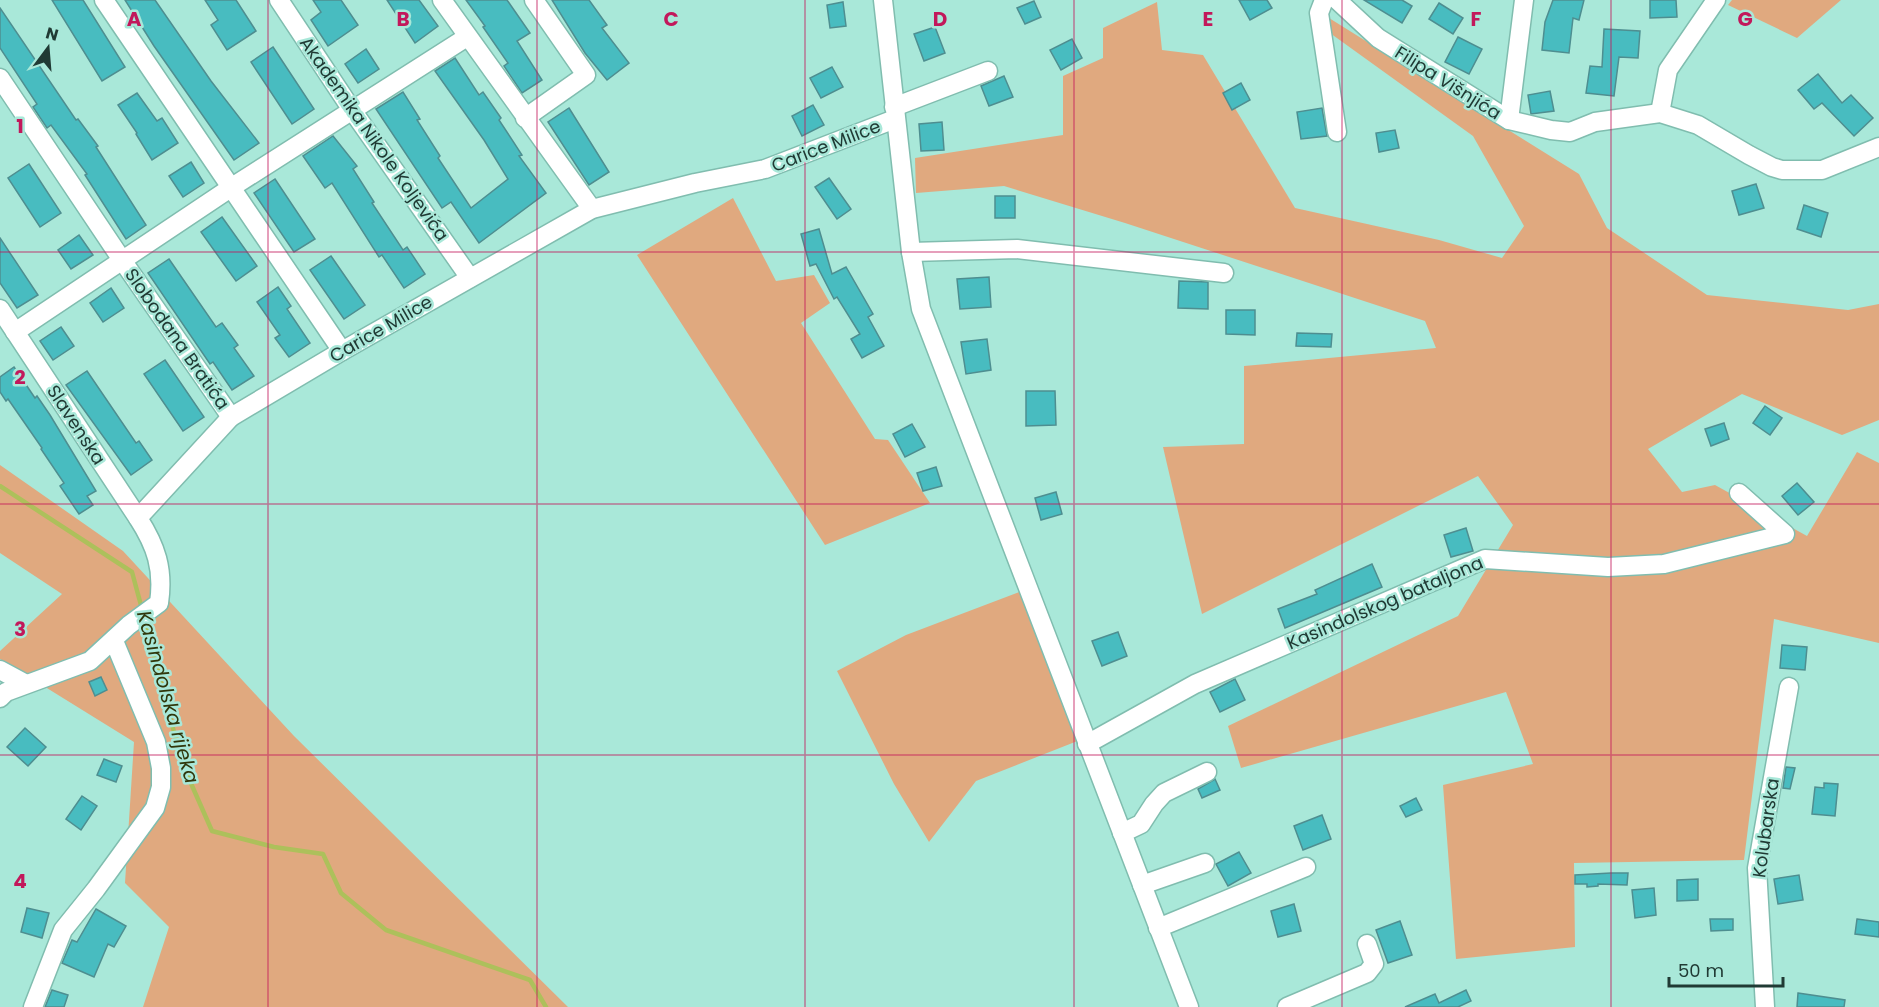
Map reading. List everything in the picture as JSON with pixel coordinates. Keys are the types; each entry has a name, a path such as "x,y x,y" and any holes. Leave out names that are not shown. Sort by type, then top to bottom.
{"street":[{"path":"104,0 342,351"},
{"name":"Akademika Nikole Koljevića","path":"279,0 352,110 470,278"},
{"path":"442,0 592,209"},
{"path":"525,118 586,75 534,0"},
{"path":"883,0 910,252 921,309 1189,1007"},
{"path":"1324,0 1319,13 1337,132"},
{"name":"Filipa Višnjića","path":"1337,0 1378,38 1509,120 1570,132 1595,122 1660,113 1698,125 1757,159 1782,170 1822,170 1879,147"},
{"path":"1509,120 1524,0"},
{"path":"1660,113 1668,70 1716,0"},
{"path":"122,260 232,186 467,37"},
{"name":"Carice Milice","path":"138,518 231,417 592,209 695,183 765,169 988,71"},
{"name":"Slobodana Bratića","path":"0,78 231,417"},
{"path":"910,252 1017,249 1224,273"},
{"name":"Slobodana Bratića","path":"15,332 122,260"},
{"name":"Slavenska","path":"0,309 138,518"},
{"name":"Kasindolskog bataljona","path":"1087,744 1195,684 1485,559 1608,567 1664,564 1785,534 1739,493"},
{"path":"0,698 6,692 90,661 129,625 159,603 161,586 157,560 152,541 138,518"},
{"path":"33,1007 63,930 155,808 161,787 156,742 114,641"},
{"path":"0,670 27,684"},
{"name":"Kolubarska","path":"1765,1007 1756,868 1789,687"},
{"path":"1122,833 1141,824 1164,793 1207,771"},
{"path":"1142,885 1204,863"},
{"path":"1158,928 1306,867"},
{"path":"1287,1007 1367,973 1374,964 1367,944"}],"shaded area":[{"path":"1732,0 1841,0 1797,38 1728,5"},
{"path":"1157,2 1162,50 1203,55 1295,208 1439,240 1502,258 1524,226 1473,136 1323,28 1329,18 1579,174 1607,228 1707,295 1848,310 1879,304 1879,420 1842,435 1742,394 1648,449 1682,492 1715,485 1807,536 1857,452 1879,463 1879,643 1774,619 1744,860 1574,863 1575,947 1456,959 1443,785 1533,764 1506,692 1241,768 1228,726 1458,616 1513,525 1478,476 1202,614 1163,447 1244,444 1244,366 1436,348 1425,321 1004,186 916,193 915,158 1063,135 1063,76 1103,58 1103,28"},
{"path":"733,198 776,281 814,275 830,303 801,323 875,439 888,440 930,503 825,545 637,255"},
{"path":"0,465 123,551 294,736 568,1007 143,1007 169,927 125,883 134,742 0,659 0,651 62,594 0,553"},
{"path":"1022,591 1080,740 976,781 929,842 894,784 837,671 906,635"}],"building":[{"path":"52,0 83,0 125,67 102,81"},
{"path":"125,0 155,0 211,81 259,143 234,160 154,46"},
{"path":"205,0 236,0 256,31 227,50 211,25 218,20"},
{"path":"313,0 341,0 358,25 328,46 311,20 321,12"},
{"path":"387,0 419,0 438,26 415,43"},
{"path":"466,0 507,0 530,33 517,41 542,80 522,93 504,66 508,63"},
{"path":"552,0 589,0 607,25 602,28 629,63 607,80 585,53"},
{"path":"1239,0 1267,0 1272,8 1250,20"},
{"path":"1364,0 1402,0 1412,6 1402,23"},
{"path":"1553,0 1584,0 1579,20 1573,18 1569,53 1542,50 1545,22"},
{"path":"1650,0 1676,0 1677,17 1650,18"},
{"path":"1034,1 1041,17 1025,24 1017,8"},
{"path":"843,2 846,26 830,28 827,5"},
{"path":"1439,3 1463,18 1453,34 1429,19"},
{"path":"0,8 76,120 78,119 98,146 96,147 146,225 126,239 85,175 87,174 51,125 47,128 33,107 37,104 0,48"},
{"path":"935,27 945,53 924,61 914,34"},
{"path":"1604,29 1640,31 1638,58 1619,57 1614,96 1586,93 1590,66 1602,67"},
{"path":"1458,37 1482,49 1469,74 1445,62"},
{"path":"1072,39 1082,58 1061,70 1050,50"},
{"path":"273,47 314,109 292,124 251,62"},
{"path":"366,49 379,69 358,83 345,64"},
{"path":"455,58 479,95 483,92 501,118 499,120 522,155 519,156 546,193 479,243 451,202 442,208 376,109 403,92 420,119 417,120 440,156 438,158 471,208 508,179 484,140 435,71"},
{"path":"832,67 843,87 821,98 810,78"},
{"path":"1818,74 1842,103 1851,95 1873,118 1854,136 1822,103 1814,109 1798,90"},
{"path":"1004,76 1013,97 989,106 981,86"},
{"path":"1241,83 1250,100 1232,110 1223,93"},
{"path":"1550,91 1554,111 1531,114 1528,95"},
{"path":"137,93 157,121 162,118 178,143 152,160 118,105"},
{"path":"813,105 824,125 802,136 792,116"},
{"path":"569,108 609,172 589,185 548,122"},
{"path":"1322,108 1327,136 1301,139 1297,112"},
{"path":"942,122 944,150 921,151 919,124"},
{"path":"1395,130 1399,148 1379,152 1376,133"},
{"path":"333,136 357,166 353,169 403,250 407,247 425,274 404,288 382,255 379,257 332,183 325,188 303,156"},
{"path":"191,162 204,183 183,197 169,176"},
{"path":"29,164 61,213 40,227 8,178"},
{"path":"829,178 851,209 837,219 815,187"},
{"path":"275,179 315,239 294,252 254,193"},
{"path":"1756,184 1764,208 1739,215 1732,191"},
{"path":"995,196 1015,196 1015,218 995,218"},
{"path":"1804,205 1828,213 1821,237 1797,229"},
{"path":"222,217 257,266 236,281 201,232"},
{"path":"819,229 832,274 846,267 873,314 868,317 884,346 862,358 851,339 860,334 837,297 834,299 816,264 810,266 801,234"},
{"path":"79,235 93,255 71,269 58,250"},
{"path":"0,238 38,295 17,308 0,283"},
{"path":"331,256 365,305 344,319 310,270"},
{"path":"169,259 216,327 222,323 238,345 234,348 254,376 232,390 213,362 210,364 148,273"},
{"path":"989,277 991,307 960,309 957,279"},
{"path":"1179,281 1208,282 1208,309 1178,308"},
{"path":"278,287 291,306 287,309 310,343 289,357 275,338 280,335 257,302"},
{"path":"111,288 124,308 103,322 90,303"},
{"path":"1226,310 1255,310 1255,335 1226,334"},
{"path":"61,327 74,346 53,360 40,341"},
{"path":"1297,333 1332,334 1331,347 1296,346"},
{"path":"987,339 991,370 966,374 961,342"},
{"path":"165,360 204,417 183,431 144,374"},
{"path":"14,367 50,415 96,491 87,496 93,505 79,514 60,486 64,483 42,448 8,399 6,401 0,392 0,377"},
{"path":"87,371 136,443 139,441 152,460 131,475 66,385"},
{"path":"1026,391 1055,391 1056,425 1026,426"},
{"path":"1765,406 1782,418 1770,435 1753,423"},
{"path":"1724,423 1729,439 1711,446 1705,429"},
{"path":"912,424 925,447 905,457 893,434"},
{"path":"936,467 942,486 923,491 917,473"},
{"path":"1797,483 1814,502 1798,515 1782,496"},
{"path":"1056,492 1062,514 1041,520 1035,498"},
{"path":"1466,528 1473,551 1451,557 1444,535"},
{"path":"1372,564 1382,587 1285,628 1278,609 1317,594 1315,590"},
{"path":"1118,632 1127,656 1102,666 1092,641"},
{"path":"1782,645 1807,647 1805,670 1780,668"},
{"path":"101,677 107,690 95,696 89,682"},
{"path":"1235,679 1245,700 1220,712 1210,692"},
{"path":"25,728 46,747 28,766 7,747"},
{"path":"104,759 122,766 116,782 97,775"},
{"path":"1786,767 1795,768 1790,789 1783,788"},
{"path":"1215,779 1220,790 1202,798 1198,789"},
{"path":"1824,783 1838,784 1835,816 1812,814 1815,787 1824,788"},
{"path":"82,796 97,806 81,830 66,819"},
{"path":"1416,798 1422,810 1406,817 1400,806"},
{"path":"1322,815 1331,839 1303,850 1294,826"},
{"path":"1239,852 1251,873 1228,886 1216,864"},
{"path":"1628,873 1627,885 1598,884 1598,886 1587,887 1587,884 1575,884 1575,875"},
{"path":"1799,875 1803,900 1778,904 1774,879"},
{"path":"1698,879 1698,900 1677,901 1677,880"},
{"path":"1654,888 1656,915 1635,918 1632,890"},
{"path":"1294,904 1301,931 1278,937 1271,911"},
{"path":"27,908 49,913 42,938 21,932"},
{"path":"96,909 126,926 114,947 108,944 94,977 62,963 72,940 77,942"},
{"path":"1710,919 1733,919 1733,930 1711,931"},
{"path":"1857,919 1879,922 1879,937 1855,934"},
{"path":"1400,921 1412,955 1388,963 1376,930"},
{"path":"52,990 68,995 64,1007 45,1007"},
{"path":"1466,990 1471,1001 1458,1007 1405,1007 1435,994 1439,1003"},
{"path":"1798,993 1845,1000 1844,1007 1797,1007"}],"waterway":[{"name":"Kasindolska rijeka","path":"0,486 132,572 142,609"},
{"name":"Kasindolska rijeka","path":"145,620 182,763 212,831 274,847 323,854 341,893 386,930 530,980 546,1007"}]}
